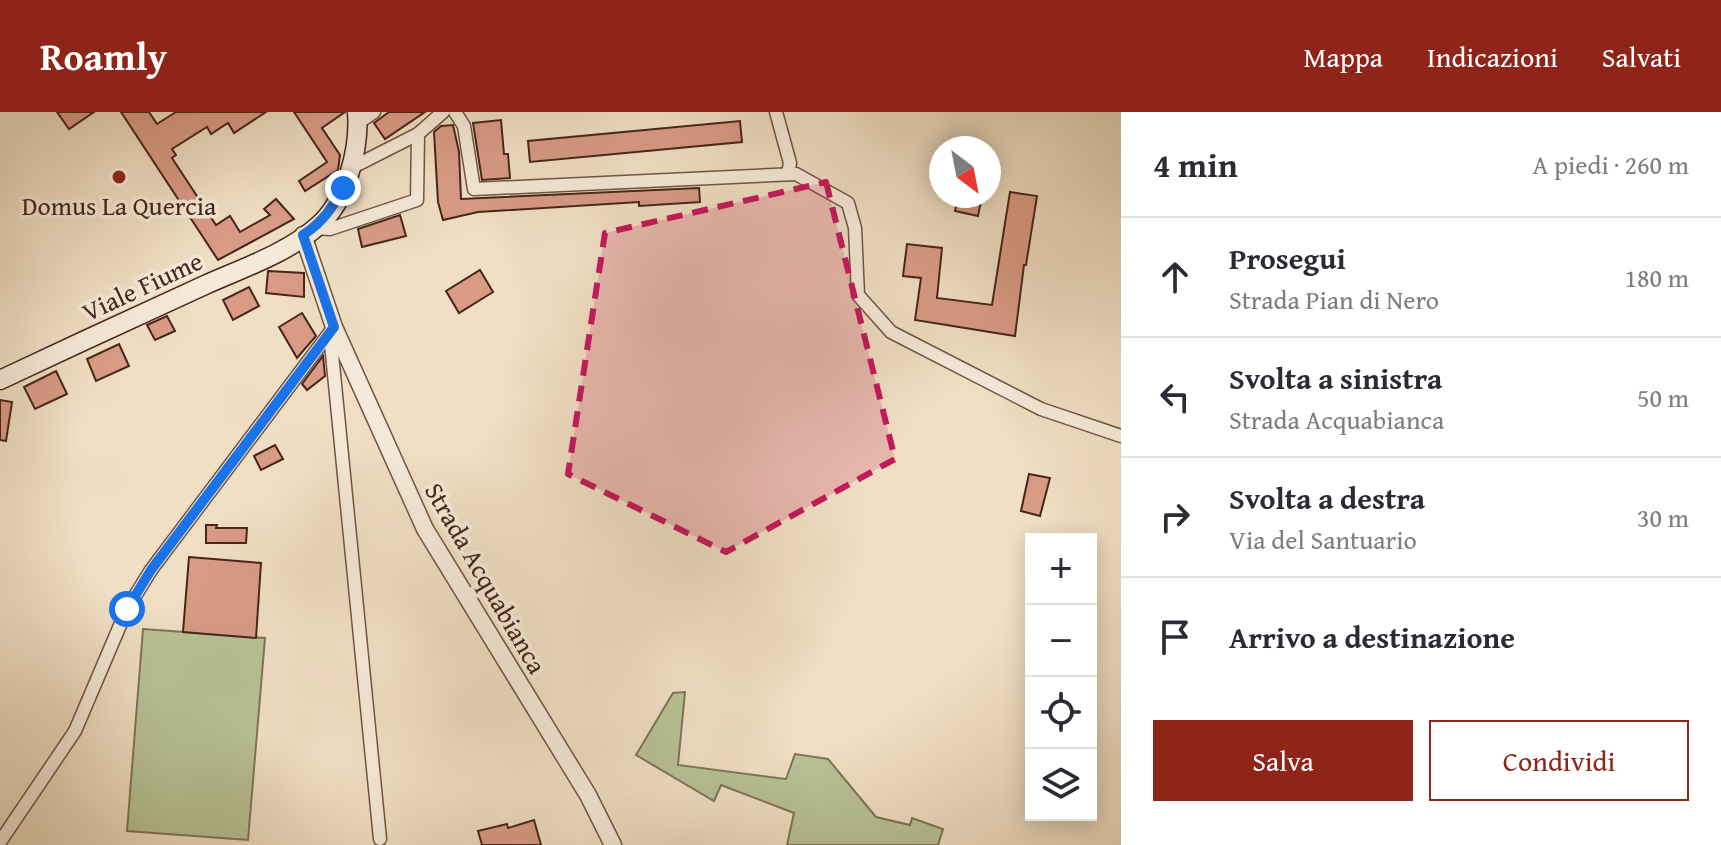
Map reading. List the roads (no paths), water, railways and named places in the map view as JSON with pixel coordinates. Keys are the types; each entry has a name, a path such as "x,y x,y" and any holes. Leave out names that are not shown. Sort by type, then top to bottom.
{"main road":[{"path":"309,232 330,213 343,188 358,117"},
{"name":"Viale Fiume","path":"0,380 271,255 309,232"}],"street":[{"path":"358,117 374,112"},
{"path":"349,169 418,134 443,112"},
{"path":"455,112 464,126 474,189 796,174 848,203 855,228 858,295 891,332 1041,409 1121,436"},
{"path":"776,112 790,163 788,174"},
{"path":"309,232 330,229 417,200 418,134"},
{"name":"Strada Acquabianca","path":"309,232 334,327 425,529 588,795 613,845"},
{"path":"0,842 75,731 127,609 151,570 334,327"},
{"name":"Strada Acquabianca","path":"334,327 331,344 380,839"}],"place":[{"name":"Domus La Quercia","path":"119,177"}]}
